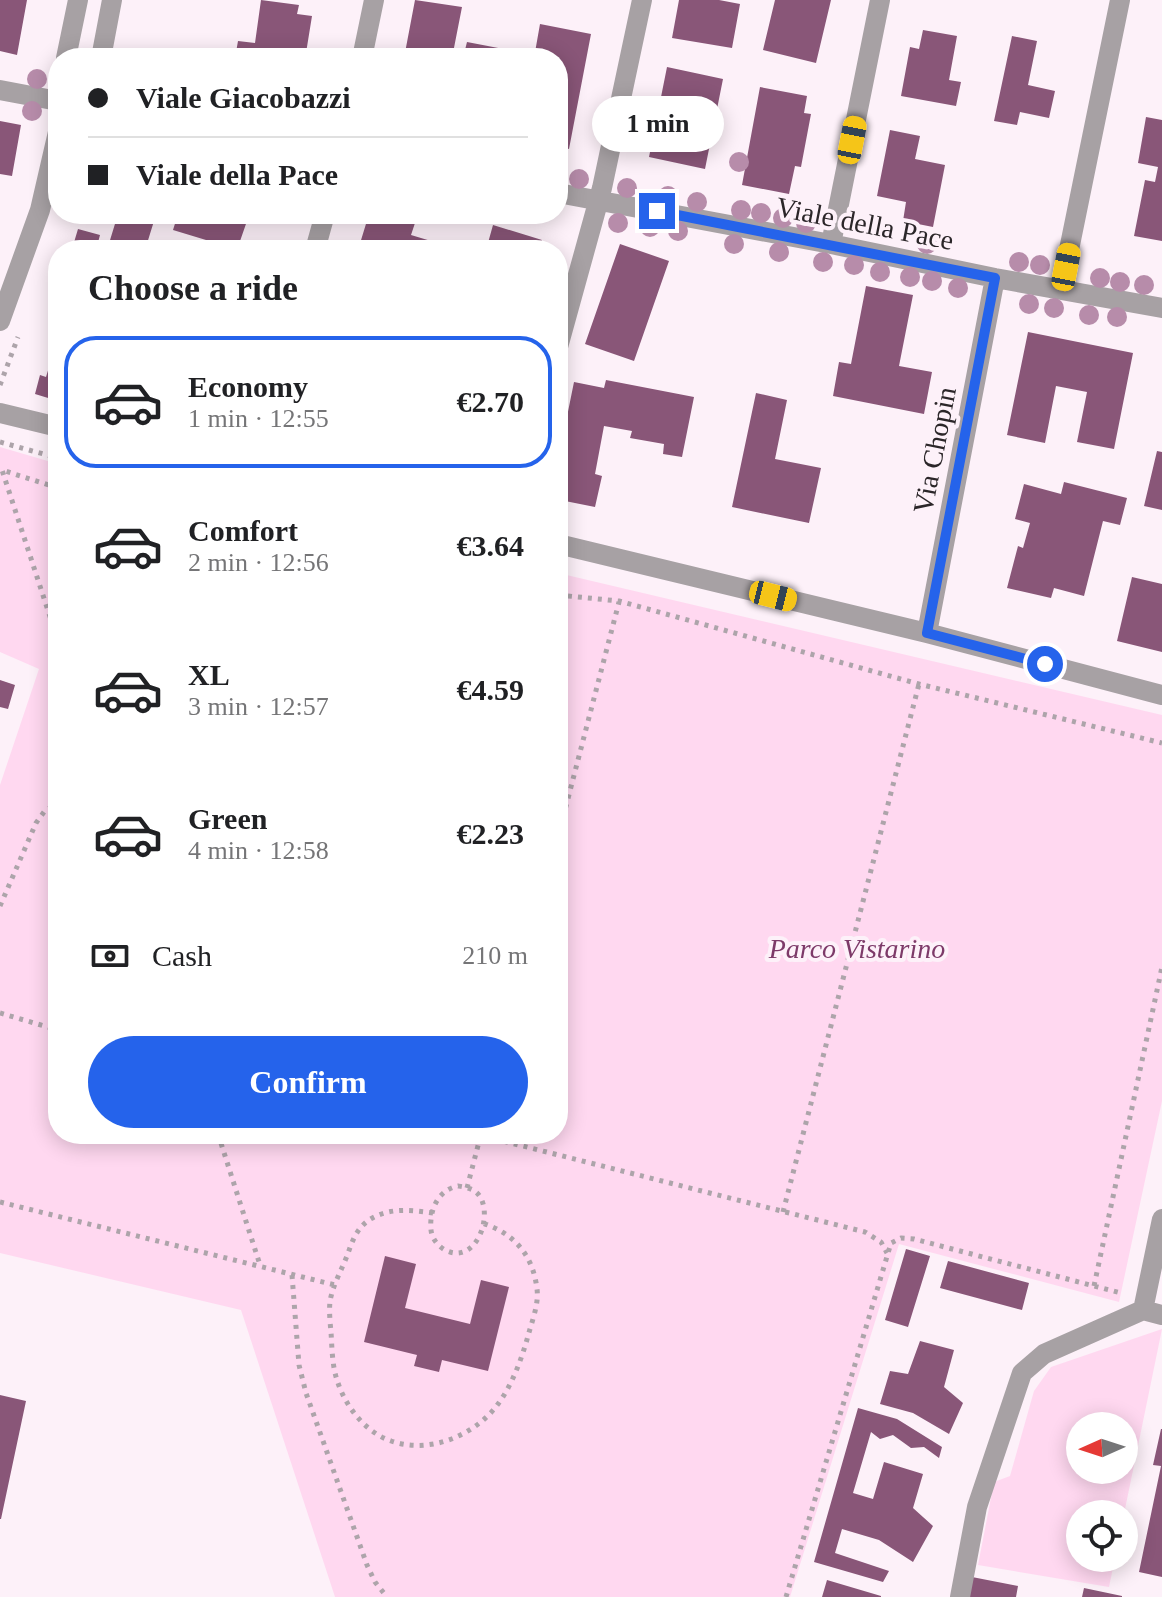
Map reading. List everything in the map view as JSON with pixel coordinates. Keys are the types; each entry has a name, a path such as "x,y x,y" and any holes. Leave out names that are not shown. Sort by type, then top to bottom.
{"street":[{"path":"68,48 78,0"},
{"path":"103,48 112,0"},
{"path":"364,48 374,0"},
{"path":"568,311 599,200 642,0"},
{"path":"831,244 880,0"},
{"path":"1061,289 1120,0"},
{"path":"0,90 48,99"},
{"path":"0,321 40,210 48,175"},
{"name":"Viale della Pace","path":"568,195 1162,308"},
{"name":"Via Chopin","path":"927,633 995,278"},
{"path":"0,413 48,425"},
{"path":"568,546 927,633 1162,695"},
{"path":"960,1597 977,1507 1022,1373 1044,1354 1153,1313 1162,1219"}],"path":[{"path":"0,442 48,455"},
{"path":"48,485 2,470 48,610"},
{"path":"568,596 619,601 919,684 1162,743"},
{"path":"568,798 619,601"},
{"path":"783,1212 919,684"},
{"path":"0,906 36,823 48,809"},
{"path":"1094,1286 1162,967"},
{"path":"0,1013 48,1027"},
{"path":"221,1144 260,1265"},
{"path":"467,1188 477,1144"},
{"path":"518,1144 865,1232 881,1242 887,1253"},
{"path":"449,1188 467,1188 476,1192 482,1201 484,1214 480,1236 469,1249 452,1252 443,1249 432,1235 435,1202 449,1188"},
{"path":"0,1202 335,1285"},
{"path":"433,1213 404,1209 367,1221 356,1232 330,1305 336,1378 345,1399 374,1433 392,1442 438,1444 458,1437 476,1425 495,1409 509,1386 524,1350 536,1305 537,1289 530,1265 521,1246 505,1233 482,1223"},
{"path":"786,1597 891,1243 901,1238 914,1239 1119,1293"},
{"path":"292,1275 299,1365 306,1393 367,1565 387,1597"}],"green space":[{"name":"Parco Vistarino","path":"0,447 48,461 48,1144 568,1144 568,575 1162,715 1162,1101 1119,1302 899,1244 790,1597 335,1597 241,1310 0,1253 0,785 39,669 0,652"},
{"path":"1162,1329 1138,1446 1138,1412 1066,1412 1066,1484 1130,1484 1127,1500 1066,1500 1066,1572 1112,1572 1109,1587 978,1565 994,1482 1010,1476 1034,1391 1051,1367"}],"building":[{"path":"0,0 27,0 17,55 0,51"},
{"path":"261,0 299,5 297,14 312,16 307,48 237,48 238,41 255,43"},
{"path":"415,0 462,7 454,48 406,48"},
{"path":"679,0 719,0 740,4 732,48 672,38"},
{"path":"775,0 831,0 816,63 763,50"},
{"path":"540,24 591,34 569,149 568,48 536,48"},
{"path":"923,30 957,36 949,80 961,82 956,106 901,96 910,47 919,49"},
{"path":"1012,36 1037,41 1028,85 1055,91 1049,118 1020,112 1017,125 994,121"},
{"path":"467,42 499,48 466,48"},
{"path":"667,67 723,79 705,169 649,157"},
{"path":"760,87 807,96 804,113 811,114 801,167 795,166 789,194 742,185"},
{"path":"1146,117 1162,120 1162,241 1134,236 1145,180 1155,182 1158,167 1138,163"},
{"path":"0,121 21,125 12,176 0,174"},
{"path":"890,130 920,136 915,159 945,165 933,227 903,221 906,202 877,196"},
{"path":"115,224 153,224 148,240 110,240"},
{"path":"175,224 246,224 240,240 206,240 173,230"},
{"path":"366,224 415,224 411,235 428,240 361,240"},
{"path":"493,225 542,240 489,240"},
{"path":"78,229 100,235 99,240 75,240"},
{"path":"620,244 669,261 634,361 585,344"},
{"path":"866,286 913,295 899,366 932,372 924,414 833,396 839,362 851,364"},
{"path":"1028,332 1133,353 1114,449 1077,442 1087,392 1056,386 1045,443 1007,435"},
{"path":"48,370 48,398 35,394 40,375 46,377"},
{"path":"606,380 694,397 682,457 663,454 664,444 630,438 632,431 604,426 595,474 602,476 595,507 568,502 568,412 574,382 604,388"},
{"path":"756,393 787,400 775,459 821,468 809,523 732,507"},
{"path":"1157,451 1162,452 1162,510 1144,506"},
{"path":"1064,482 1127,498 1120,525 1103,521 1084,596 1054,588 1051,598 1007,588 1018,546 1023,548 1030,523 1015,519 1024,484 1061,494"},
{"path":"1132,577 1162,584 1162,652 1117,641"},
{"path":"0,680 15,685 8,709 0,707"},
{"path":"906,1249 930,1256 908,1327 885,1320"},
{"path":"385,1256 416,1264 405,1308 470,1324 481,1280 509,1287 488,1371 442,1360 439,1372 414,1366 417,1355 364,1342"},
{"path":"948,1261 1029,1283 1022,1310 940,1288"},
{"path":"920,1341 954,1350 944,1387 963,1403 949,1434 913,1413 880,1404 890,1371 908,1374"},
{"path":"0,1395 26,1401 1,1519 0,1519"},
{"path":"858,1408 897,1419 942,1447 939,1458 924,1447 911,1448 893,1435 880,1439 871,1432 853,1493 873,1499 884,1462 923,1474 913,1508 933,1526 913,1562 879,1540 842,1529 835,1553 889,1571 883,1582 814,1562"},
{"path":"1161,1429 1162,1577 1139,1572 1161,1466 1153,1465"},
{"path":"972,1577 1018,1586 1016,1597 968,1597"},
{"path":"827,1580 881,1596 881,1597 822,1597"},
{"path":"1084,1588 1122,1596 1122,1597 1082,1597"}],"route":[{"path":"657,211 995,278 927,633 1045,664"}]}
